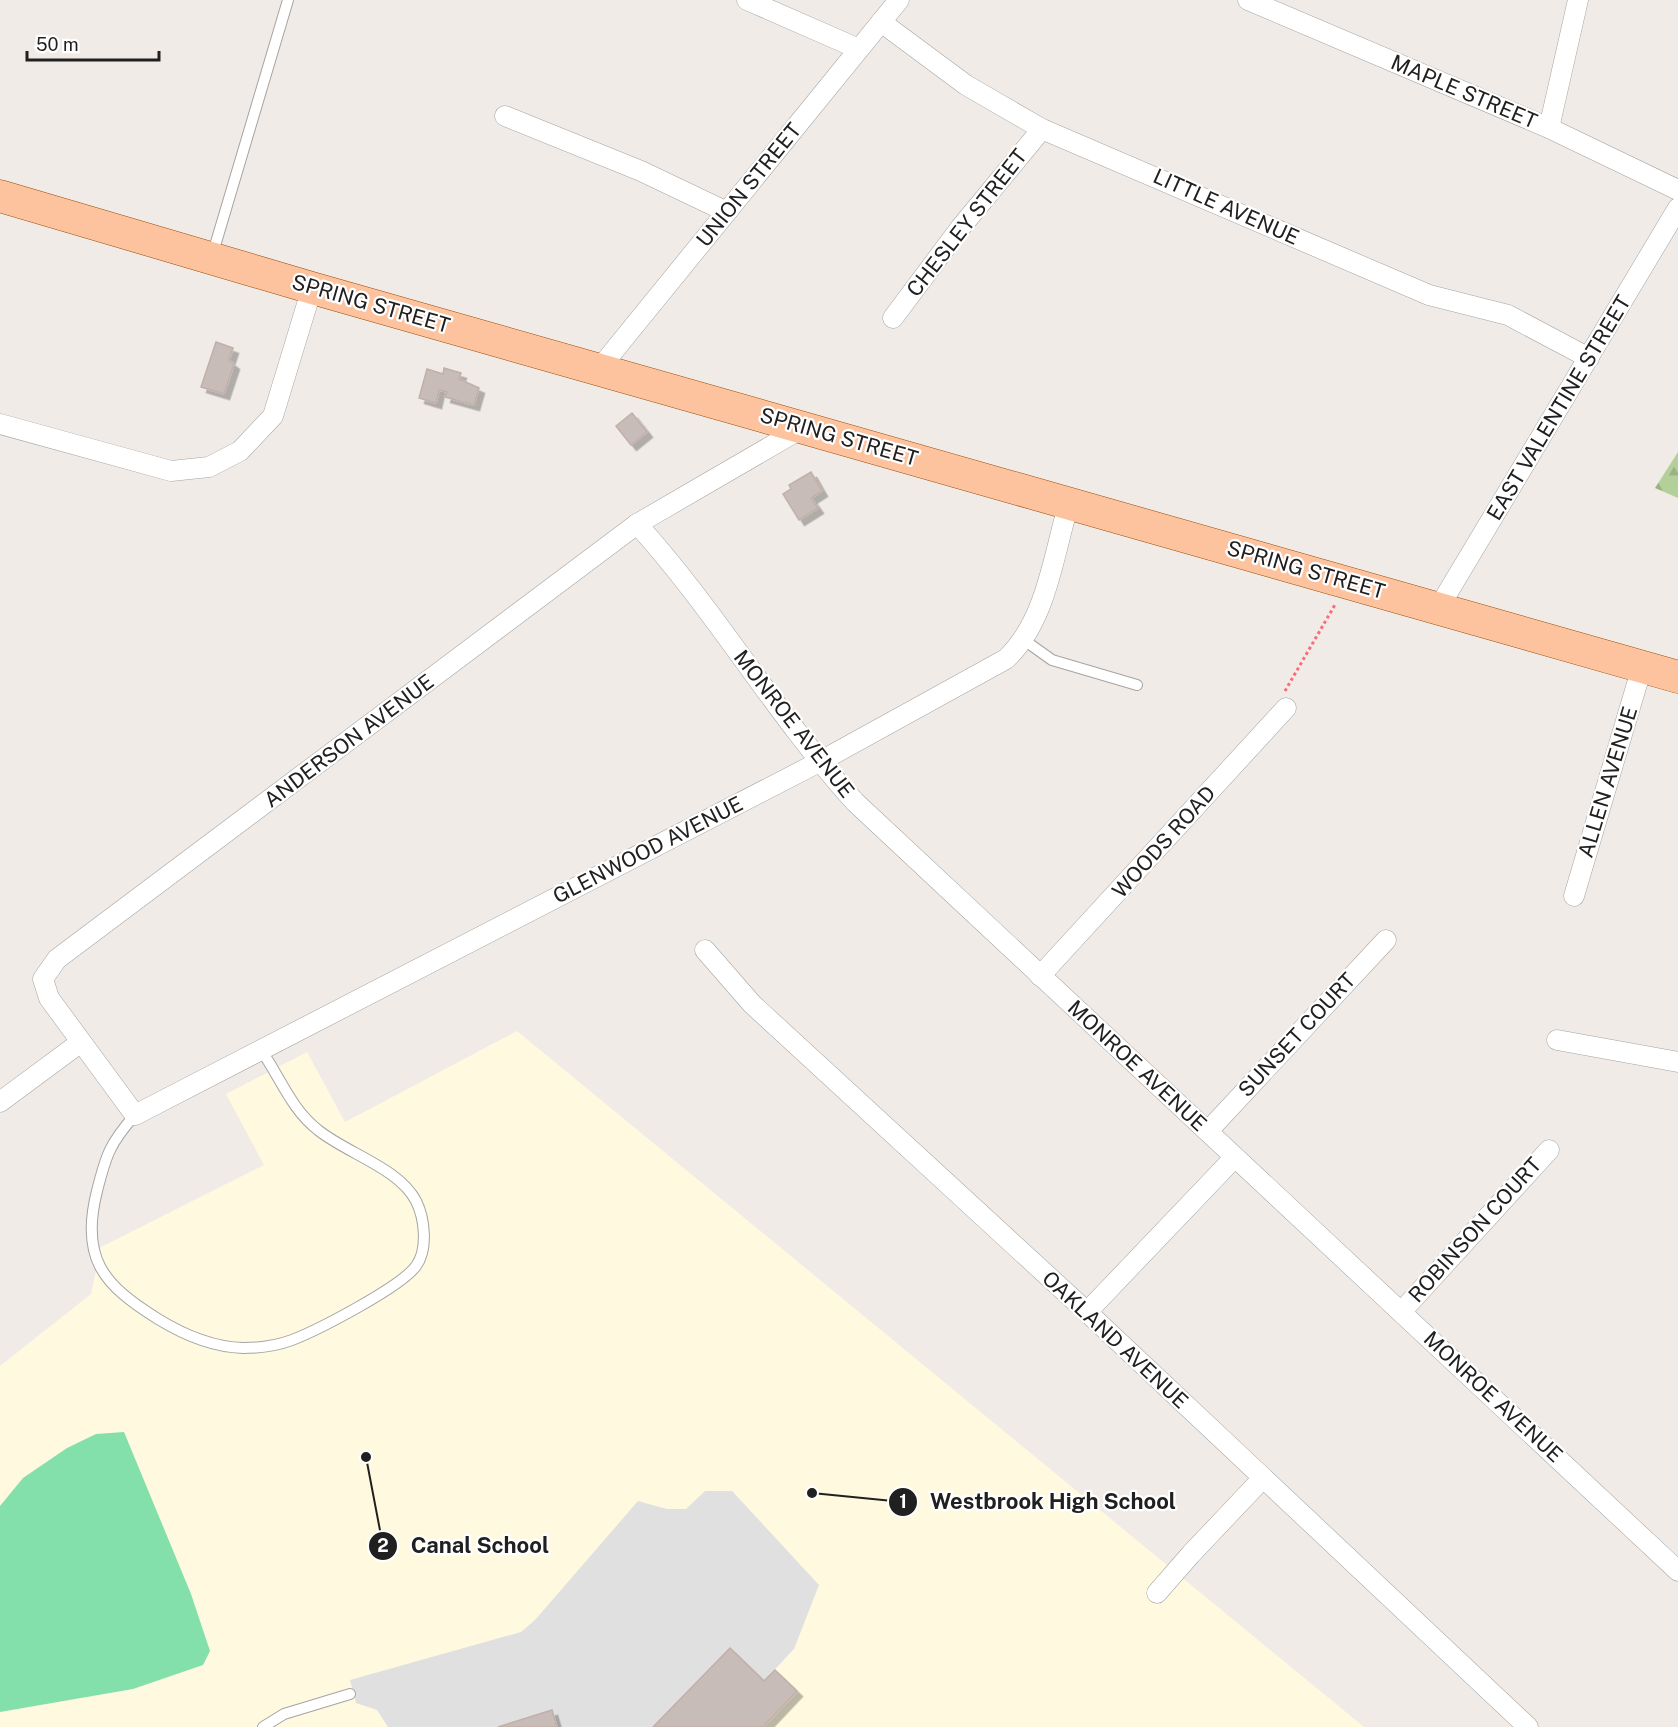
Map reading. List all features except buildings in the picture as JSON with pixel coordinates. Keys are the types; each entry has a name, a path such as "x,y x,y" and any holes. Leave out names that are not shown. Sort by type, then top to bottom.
{"main road":[{"name":"SPRING STREET","path":"0,196 312,288 1439,607 1678,677"}],"street":[{"path":"747,0 859,49"},
{"name":"UNION STREET","path":"599,369 899,0"},
{"name":"MAPLE STREET","path":"1248,0 1549,128 1678,190"},
{"path":"1549,128 1578,0"},
{"name":"LITTLE AVENUE","path":"881,22 966,85 1042,129 1429,295 1508,315 1588,358"},
{"path":"505,116 642,171 727,212"},
{"name":"CHESLEY STREET","path":"893,318 961,227 1042,129"},
{"name":"EAST VALENTINE STREET","path":"1439,607 1678,208"},
{"path":"0,424 171,471 209,467 240,451 273,416 312,288"},
{"name":"ANDERSON AVENUE","path":"135,1115 81,1042 45,988 44,979 57,960 637,524 804,427"},
{"name":"GLENWOOD AVENUE","path":"135,1115 821,761 1006,659 1024,640 1035,622 1069,503"},
{"name":"MONROE AVENUE","path":"637,524 667,557 821,761 855,802 1678,1570"},
{"name":"ALLEN AVENUE","path":"1574,896 1642,667"},
{"name":"WOODS ROAD","path":"1040,976 1286,708"},
{"name":"SUNSET COURT","path":"1208,1131 1386,940"},
{"name":"OAKLAND AVENUE","path":"705,950 752,1004 1087,1312 1528,1727"},
{"path":"1557,1040 1678,1062"},
{"path":"0,1102 81,1042"},
{"name":"ROBINSON COURT","path":"1402,1311 1549,1150"},
{"path":"1087,1312 1234,1158"},
{"path":"1157,1593 1263,1478"}],"lane":[{"path":"212,258 288,0"},
{"path":"1024,640 1052,660 1137,685"},
{"path":"135,1115 114,1139 103,1168 90,1230 97,1263 120,1293 185,1334 223,1346 241,1348 268,1346 294,1340 362,1304 406,1277 417,1266 423,1252 423,1236 416,1202 405,1185 317,1130 291,1101 261,1050"},
{"path":"263,1727 284,1714 350,1694"}],"path":[{"path":"1286,708 1281,699 1339,598"}],"shaded area":[{"path":"517,1031 1364,1727 0,1727 0,1366 91,1294 101,1247 264,1165 226,1094 307,1052 345,1122"},
{"path":"705,1491 732,1491 819,1585 794,1649 764,1681 730,1648 653,1727 557,1727 552,1710 498,1727 388,1727 377,1710 356,1703 350,1680 521,1632 535,1620 638,1501 667,1509 686,1509"}],"green space":[{"path":"1678,452 1678,498 1655,488"},
{"path":"124,1432 191,1594 210,1651 203,1665 133,1689 0,1712 0,1506 23,1478 67,1448 96,1434"}],"place":[{"name":"Canal School","path":"366,1457"},
{"name":"Westbrook High School","path":"812,1493"}]}
